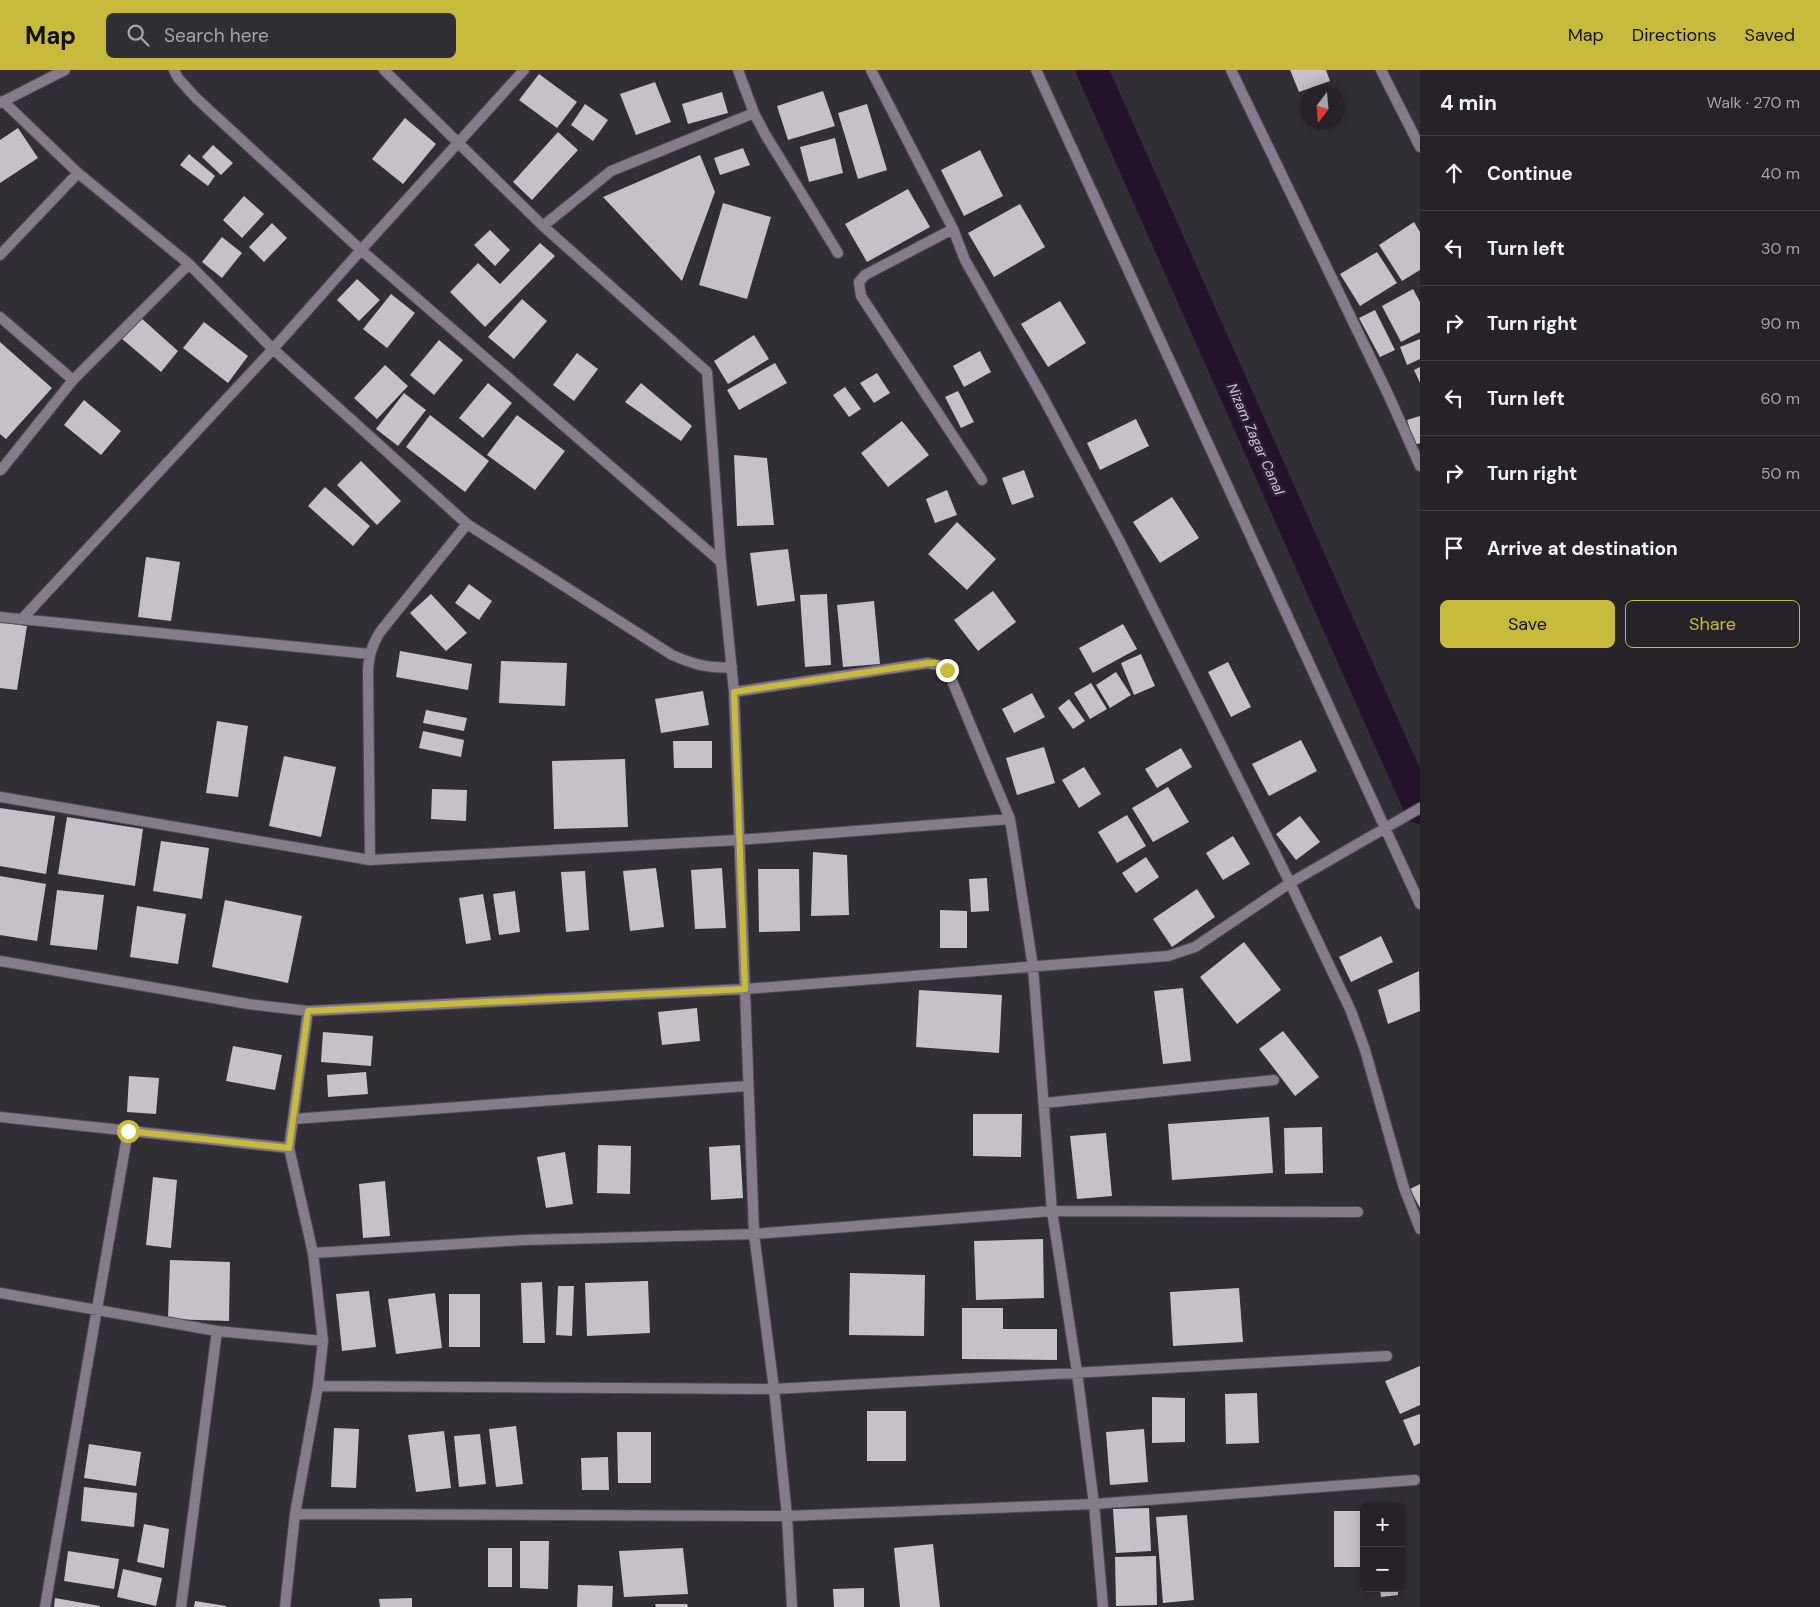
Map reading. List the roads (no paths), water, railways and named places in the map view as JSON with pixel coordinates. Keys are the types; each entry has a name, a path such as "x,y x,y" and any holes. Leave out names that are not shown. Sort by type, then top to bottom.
{"street":[{"path":"65,70 2,102 78,173 189,264 273,349 467,524 672,655 694,664 716,668 732,667"},
{"path":"174,70 178,78 196,98 360,250 721,562"},
{"path":"384,70 544,226 707,372 721,562 734,692 747,1086 754,1234 774,1389 787,1516 792,1607"},
{"path":"22,619 273,349 360,250 460,143 524,70"},
{"path":"738,70 754,113 765,134 838,253"},
{"path":"871,70 953,229 965,260 1044,398 1119,540 1290,883 1351,1011 1365,1050 1404,1188 1420,1229"},
{"path":"1036,70 1420,904"},
{"path":"1231,70 1388,394 1420,466"},
{"path":"1381,70 1420,147"},
{"path":"544,226 611,171 754,113"},
{"path":"0,255 78,173"},
{"path":"953,229 865,275 859,282 861,296 982,480"},
{"path":"1,470 72,380 189,264"},
{"path":"0,317 72,380"},
{"path":"370,860 369,654 380,632 467,524"},
{"path":"0,616 369,654"},
{"path":"734,692 928,663 943,666 950,676 1010,819 1033,967 1052,1211 1077,1372 1094,1504 1103,1607"},
{"path":"0,797 370,860 738,840 1010,819"},
{"path":"0,961 248,1004 308,1011 745,989 1168,956 1195,947 1290,883 1420,808"},
{"path":"285,1607 295,1514 318,1386 323,1341 313,1253 289,1148 308,1011"},
{"path":"1044,1103 1274,1080"},
{"path":"293,1119 747,1086"},
{"path":"0,1116 289,1148"},
{"path":"45,1607 128,1131"},
{"path":"313,1253 524,1240 754,1234 1052,1211 1358,1212"},
{"path":"0,1293 217,1331 323,1341"},
{"path":"181,1607 217,1331"},
{"path":"318,1386 774,1389 1387,1356"},
{"path":"295,1514 787,1516 1094,1504 1415,1480"}],"waterway":[{"name":"Nizam Zagar Canal","path":"1092,70 1420,808"}]}
